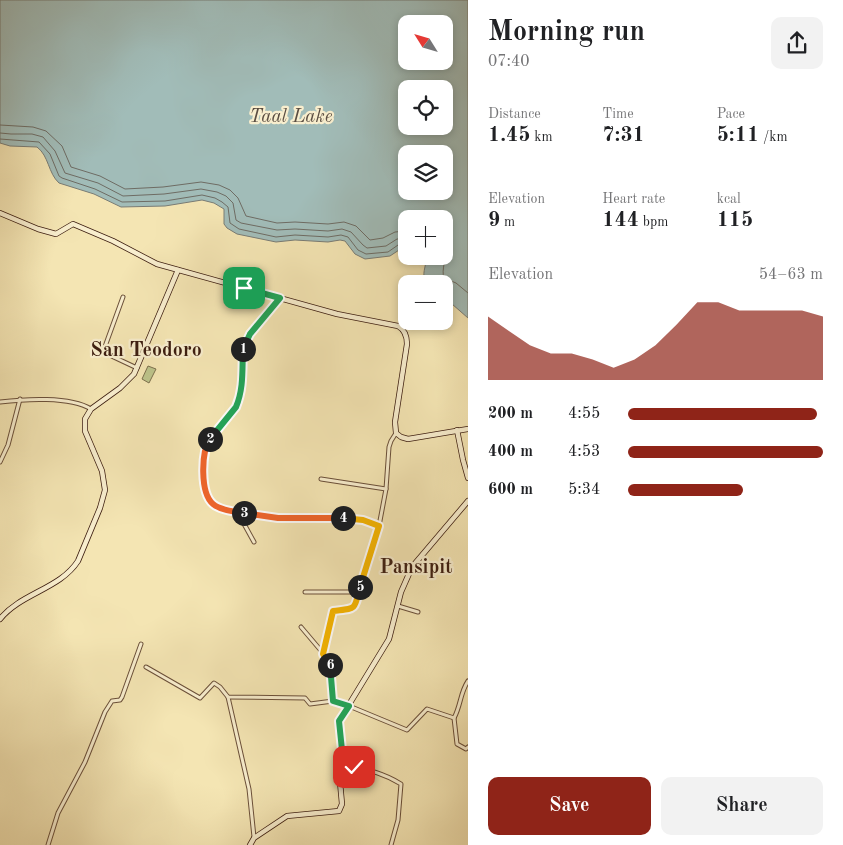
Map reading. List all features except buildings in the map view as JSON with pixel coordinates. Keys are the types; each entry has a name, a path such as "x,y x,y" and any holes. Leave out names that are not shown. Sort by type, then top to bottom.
{"main road":[{"path":"0,213 38,229 56,234 73,224 124,247 142,258 178,270 337,314 402,328 406,335 407,344 395,422 396,434 408,439 468,429"},
{"path":"0,619 11,608 59,580 73,568 81,555 100,508 105,490 102,470 85,431 85,419 91,409 125,383 137,368 178,270"},
{"path":"458,430 462,460 468,478"},
{"path":"250,845 254,838 287,816 339,811 342,804 340,782 345,766 339,721 389,639 401,592 412,567 449,526 468,501"}],"street":[{"path":"123,297 103,352 137,368"},
{"path":"280,298 250,334 242,350 244,378 239,401 207,444 203,474 209,499 216,506 238,512 278,518 363,520 379,526"},
{"path":"0,462 8,445 20,400"},
{"path":"0,402 50,400 83,404 91,409"},
{"path":"323,654 333,611 352,609 356,606 379,526 386,489 389,447 396,434"},
{"path":"322,479 386,489"},
{"path":"238,512 254,542"},
{"path":"305,592 359,592"},
{"path":"398,606 418,612"},
{"path":"300,627 331,666 333,701"},
{"path":"48,845 58,813 85,762 105,712 112,701 120,700 122,697 141,644"},
{"path":"146,668 200,698 214,683 228,697 249,788 254,838"},
{"path":"468,682 462,691 460,707 454,718 457,744 466,749 468,747"},
{"path":"228,697 305,698 310,704 333,701 407,730 427,709 454,718"},
{"path":"345,766 391,778 401,784 398,820 391,845"}],"green space":[{"path":"148,366 156,369 149,383 142,379"}],"water":[{"name":"Taal Lake","path":"0,0 468,0 468,318 453,305 453,275 424,275 425,265 453,265 453,210 398,210 398,251 390,256 365,259 355,254 345,241 340,240 328,242 295,240 276,242 237,234 224,224 224,209 214,203 202,200 165,206 121,207 94,194 59,183 55,179 44,155 37,147 10,146 0,143"}],"district":[{"name":"San Teodoro","path":"146,349"},
{"name":"Pansipit","path":"416,566"}],"route":[{"path":"244,288 280,298 250,334 242,350 244,378 239,401 207,444 203,474 209,499 216,506 238,512 278,518 338,518 363,520 379,526 364,572 356,606 352,609 333,611 323,654 331,666 333,701 349,706 339,721 345,766 354,767"}]}
